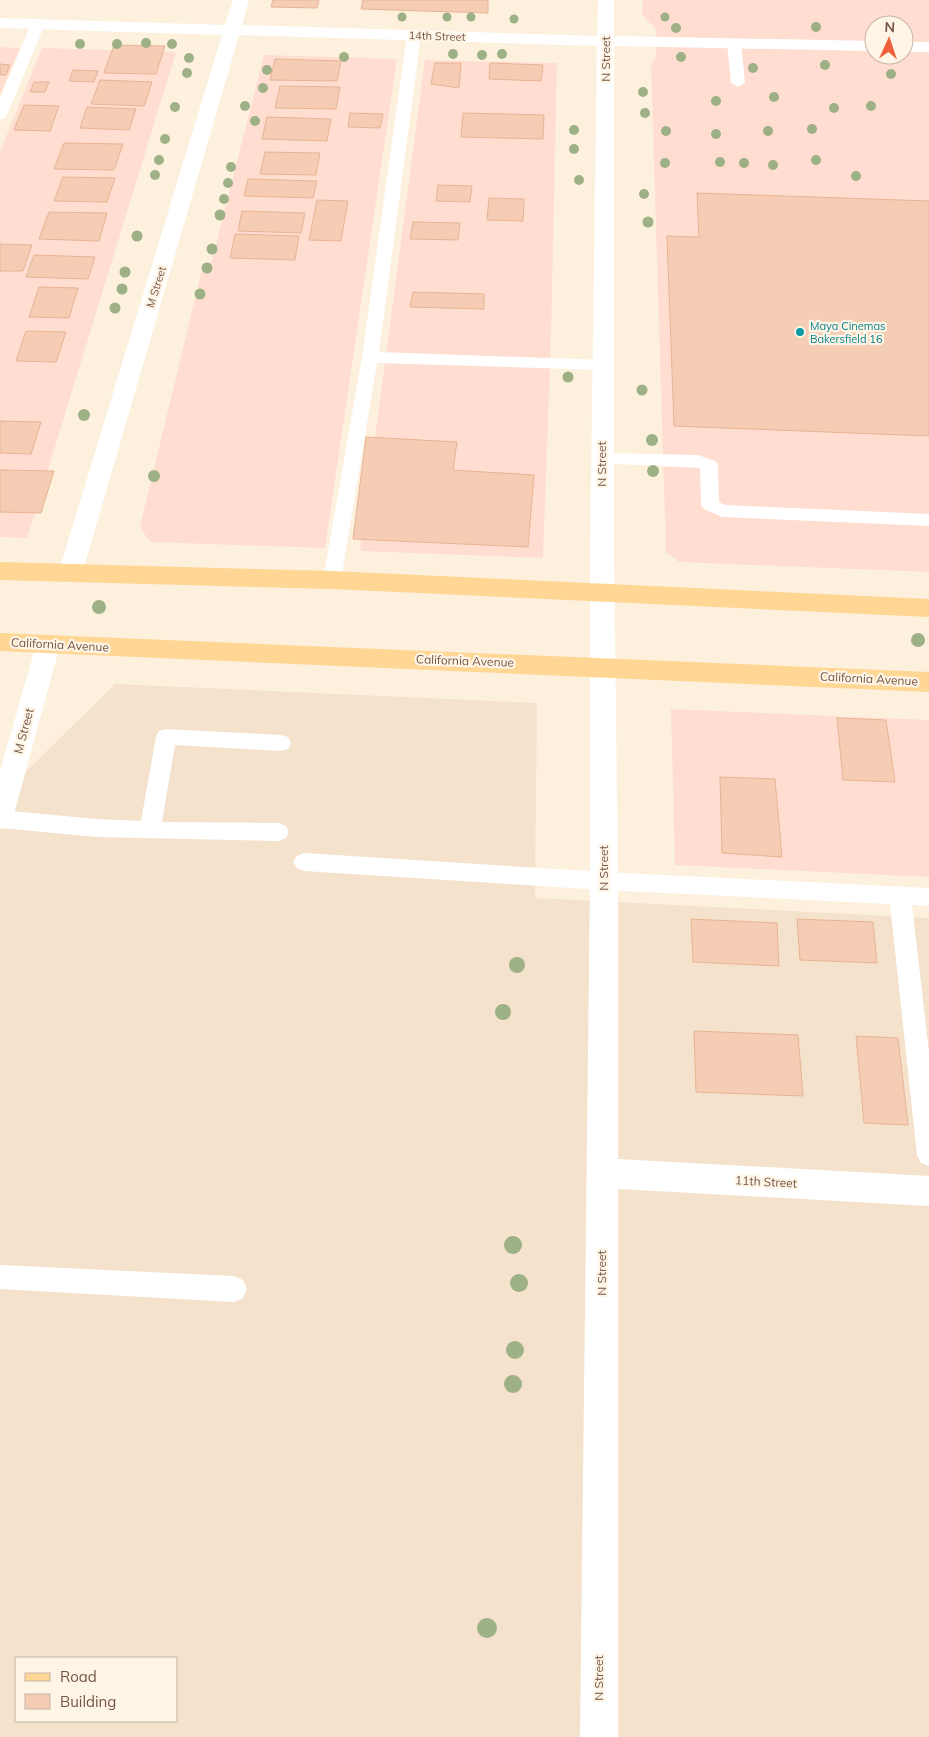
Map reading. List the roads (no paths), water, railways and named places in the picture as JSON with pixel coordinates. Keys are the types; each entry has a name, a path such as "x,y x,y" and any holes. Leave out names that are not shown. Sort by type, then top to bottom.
{"main road":[{"path":"0,571 332,580 929,608"},
{"name":"California Avenue","path":"0,642 929,682"}],"street":[{"name":"M Street","path":"70,574 234,29 241,0"},
{"name":"N Street","path":"599,1737 603,1173 604,881 602,594 606,0"},
{"name":"14th Street","path":"0,22 606,41 864,46"},
{"path":"914,47 929,47"},
{"name":"M Street","path":"0,818 48,645"},
{"name":"11th Street","path":"603,1173 929,1191"}],"lane":[{"path":"0,115 38,24"},
{"path":"332,580 370,357 414,35"},
{"path":"734,43 738,82"},
{"path":"370,357 603,365"},
{"path":"603,459 698,460 709,465 710,505 722,511 929,520"},
{"path":"150,830 166,737 281,743"},
{"path":"0,818 97,828 279,832"},
{"path":"304,862 604,881 929,897"},
{"path":"900,896 929,1155"},
{"path":"0,1277 234,1289"}],"place":[{"name":"Maya Cinemas Bakersfield 16","path":"800,332"}]}
